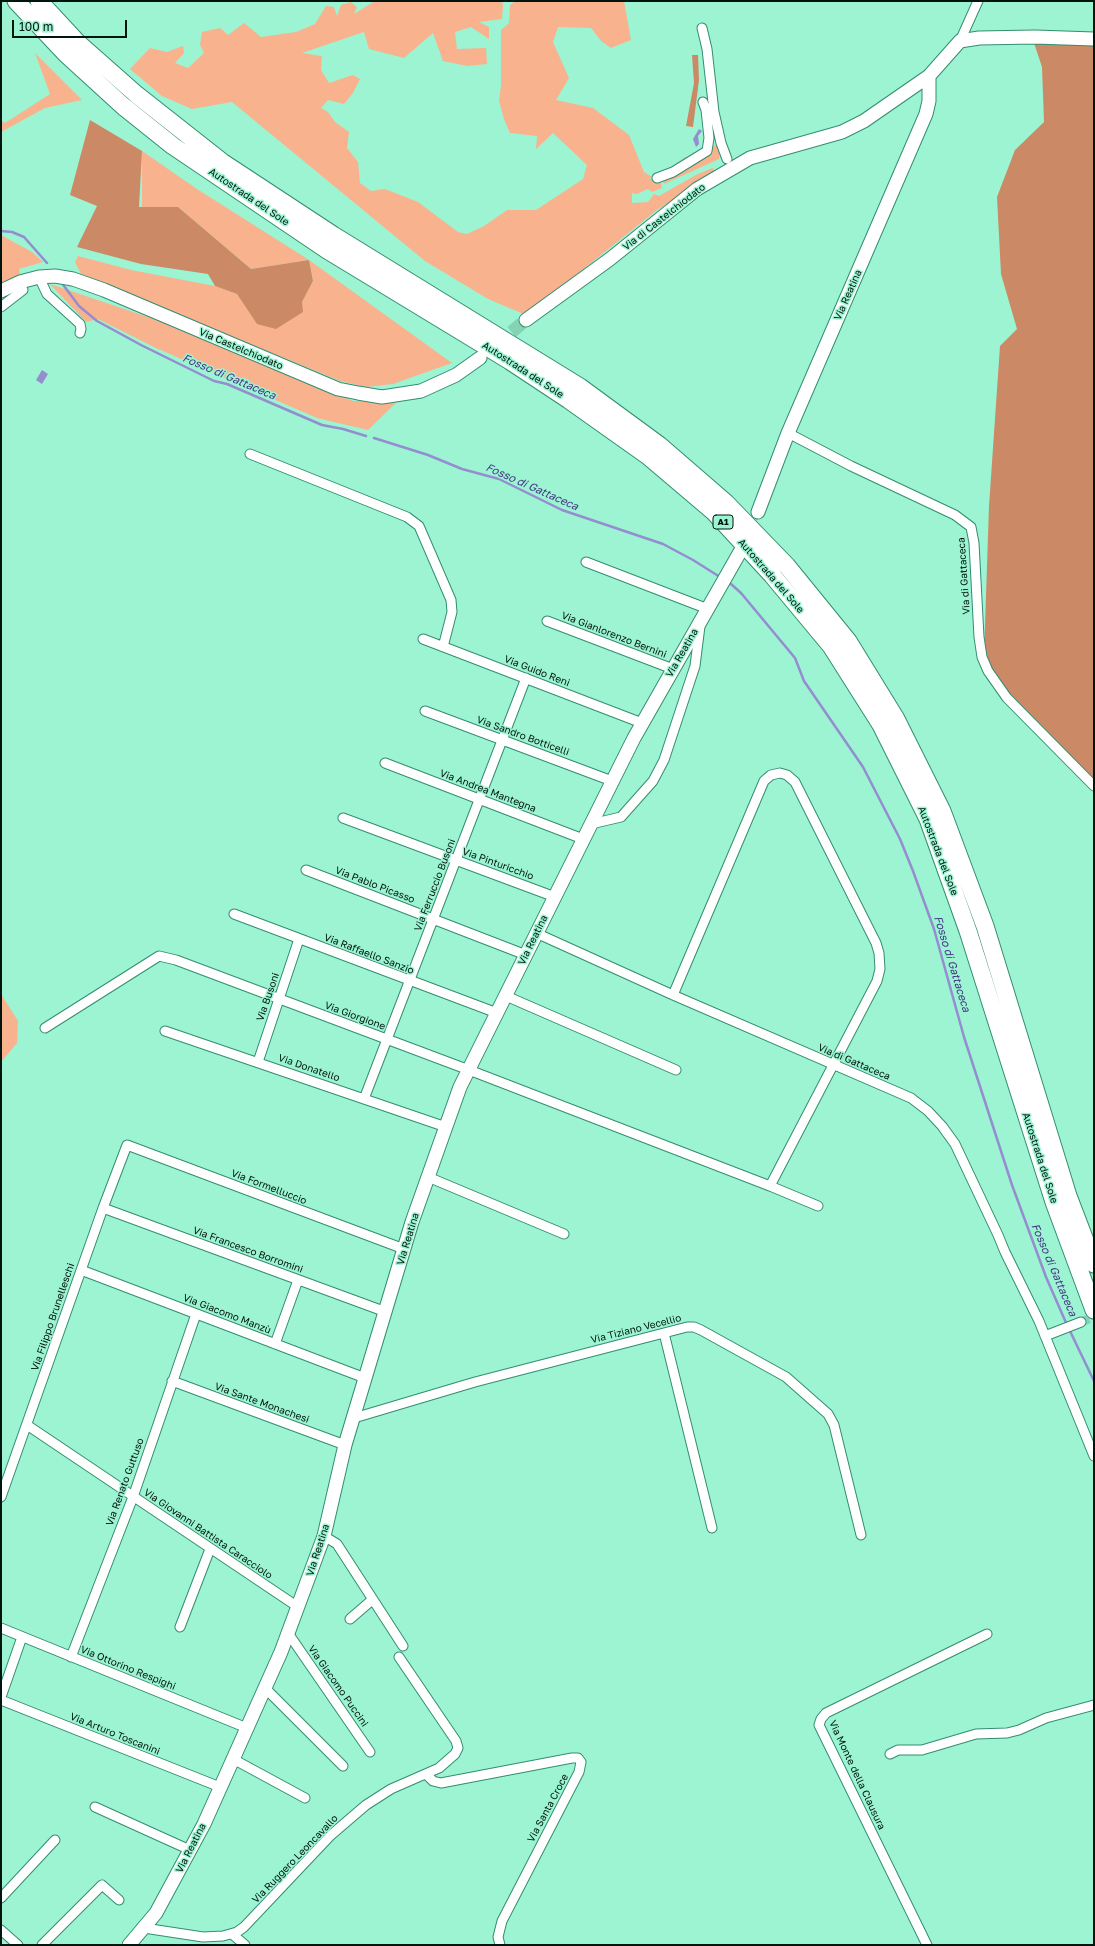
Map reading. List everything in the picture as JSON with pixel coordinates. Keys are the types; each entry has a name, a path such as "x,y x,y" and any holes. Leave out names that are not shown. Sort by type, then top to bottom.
{"highway":[{"name":"Autostrada del Sole","path":"16,1 66,54 123,106 173,146 327,250 517,365 648,456 714,512 772,575 831,646 881,725 928,819 968,931 1054,1202 1094,1310"},
{"name":"Autostrada del Sole","path":"39,1 77,42 137,95 222,162 333,235 580,386 659,445 726,503 787,566 848,641 896,719 942,811 985,926 1068,1196 1094,1264"}],"street":[{"path":"960,41 978,1"},
{"path":"702,28 720,143 727,159"},
{"path":"960,41 979,38 1035,37 1094,40"},
{"name":"Via di Castelchiodato","path":"526,320 610,259 690,194 750,158 842,132 864,121 929,76 960,41"},
{"name":"Via Reatina","path":"758,512 788,433 924,121 929,101 929,76"},
{"path":"657,178 673,172 707,151 709,138 706,110 703,102"},
{"path":"39,277 48,294 80,324 80,333"},
{"name":"Via Castelchiodato","path":"1,291 16,284 39,277 61,277 81,281 338,389 358,394 382,397 421,390 456,375 480,358"},
{"path":"1,307 23,290"},
{"name":"Via di Gattaceca","path":"788,433 851,466 956,514 971,527 974,543 979,637 982,658 995,682 1007,698 1094,786"},
{"path":"250,454 407,517 419,526 451,600 452,612 444,647"},
{"name":"Via Reatina","path":"129,1945 156,1913 190,1850 247,1728 288,1633 324,1536 345,1446 404,1249 460,1087 642,723 740,552"},
{"path":"586,562 708,609"},
{"path":"591,824 621,817 653,781 664,760 695,666 701,620"},
{"name":"Via Gianlorenzo Bernini","path":"547,622 673,669"},
{"name":"Via Guido Reni","path":"423,639 642,723"},
{"name":"Via Ferruccio Busoni","path":"364,1099 526,678"},
{"name":"Via Sandro Botticelli","path":"425,711 612,781"},
{"name":"Via Andrea Mantegna","path":"385,763 583,839"},
{"path":"673,996 764,781 771,775 780,773 788,775 795,782 879,953 880,969 878,981 770,1186"},
{"name":"Via Pinturicchio","path":"343,818 554,897"},
{"name":"Via Pablo Picasso","path":"306,870 526,955"},
{"name":"Via Raffaello Sanzio","path":"234,914 497,1013"},
{"name":"Via di Gattaceca","path":"536,933 673,996 911,1098 928,1111 942,1126 954,1144 1045,1336 1094,1456"},
{"name":"Via Busoni","path":"258,1062 299,939"},
{"name":"Via Giorgione","path":"45,1028 159,956 176,960 233,983 469,1070 770,1186 818,1206"},
{"path":"506,996 676,1070"},
{"name":"Via Donatello","path":"165,1031 446,1127"},
{"name":"Via Filippo Brunelleschi","path":"1,1497 80,1270 127,1145"},
{"name":"Via Formelluccio","path":"127,1145 404,1249"},
{"path":"428,1177 564,1234"},
{"name":"Via Francesco Borromini","path":"103,1208 386,1312"},
{"name":"Via Giacomo Manzù","path":"80,1270 365,1378"},
{"path":"275,1344 298,1280"},
{"name":"Via Renato Guttuso","path":"71,1657 133,1497 196,1314"},
{"path":"1045,1336 1081,1322"},
{"name":"Via Tiziano Vecellio","path":"354,1418 475,1382 690,1327 701,1330 786,1377 825,1411 834,1426 862,1535"},
{"path":"664,1333 712,1528"},
{"name":"Via Sante Monachesi","path":"172,1381 345,1446"},
{"name":"Via Giovanni Battista Caracciolo","path":"27,1425 298,1607"},
{"path":"324,1536 337,1544 403,1646"},
{"path":"180,1628 210,1549"},
{"path":"350,1619 372,1600"},
{"name":"Via Ottorino Respighi","path":"1,1628 247,1728"},
{"name":"Via Giacomo Puccini","path":"288,1633 370,1752"},
{"name":"Via Monte della Clausura","path":"927,1945 819,1725 821,1719 826,1713 988,1634"},
{"path":"1,1697 22,1637"},
{"name":"Via Ruggero Leoncavallo","path":"144,1928 203,1937 232,1934 244,1927 344,1824 381,1795 446,1763 457,1753 458,1747 399,1657"},
{"path":"265,1688 343,1766"},
{"name":"Via Arturo Toscanini","path":"1,1700 220,1787"},
{"path":"890,1754 898,1750 922,1750 976,1734 1007,1733 1019,1730 1046,1718 1094,1705"},
{"name":"Via Santa Croce","path":"426,1774 433,1781 440,1783 572,1758 578,1758 581,1762 579,1772 502,1921 498,1937 500,1945"},
{"path":"233,1759 305,1798"},
{"path":"95,1807 190,1850"},
{"path":"1,1898 55,1840"},
{"path":"42,1945 102,1886 119,1900"},
{"path":"1,1930 18,1945"},
{"path":"232,1934 246,1945"}],"shaded area":[{"path":"375,1 502,1 503,5 502,19 479,22 489,27 489,39 471,27 455,32 457,49 486,48 487,64 467,66 443,61 433,33 404,58 369,49 364,32 302,53 322,56 321,70 329,83 353,75 360,79 353,93 344,104 328,100 321,108 328,112 335,122 349,132 347,148 358,162 360,183 371,191 385,189 418,202 458,232 467,234 484,226 507,210 536,210 583,179 587,165 553,133 536,149 537,136 510,133 504,119 499,101 501,86 501,30 509,23 510,5 516,1 624,1 631,40 611,48 601,41 591,28 558,27 553,42 569,78 556,100 593,108 629,135 644,172 652,177 649,179 660,179 662,188 652,192 648,189 637,194 632,193 632,203 648,202 654,194 659,196 696,175 712,168 714,169 713,173 657,210 526,315 488,299 425,261 232,102 192,109 162,96 130,69 150,48 167,52 183,46 184,53 175,63 188,68 204,53 200,45 202,32 220,28 228,35 244,23 261,37 296,32 315,24 326,6 334,7 337,16 341,5 351,2 357,7 354,14"},
{"path":"1033,40 1094,43 1094,783 996,680 984,656 989,506 1000,346 1017,329 1001,274 997,197 1015,150 1044,122 1042,67"},
{"path":"35,53 82,100 45,108 1,132 1,121 5,123 50,94"},
{"path":"692,55 698,55 699,80 693,127 686,126 694,83"},
{"path":"90,120 142,151 139,207 178,207 251,269 309,260 313,281 302,302 303,312 276,329 257,324 237,294 215,286 208,274 141,264 77,247 97,206 70,195"},
{"path":"699,129 702,131 698,136 699,144 696,147 693,139"},
{"path":"716,145 720,149 719,159 664,184 662,176 685,157 692,157 694,153 700,153 706,147"},
{"path":"142,151 197,189 309,260 251,269 178,207 142,207"},
{"path":"1,235 32,252 43,262 19,269 20,276 1,287"},
{"path":"78,256 131,270 215,286 237,294 257,324 302,302 313,281 309,260 452,363 393,384 366,387 340,381 81,274 75,262"},
{"path":"50,284 178,327 353,401 398,401 368,430 317,418 156,348 98,319 86,322"},
{"path":"42,370 48,374 42,384 36,380"},
{"path":"1,994 18,1021 17,1043 1,1062"}],"waterway":[{"path":"1,231 12,232 24,237 47,263"},
{"name":"Fosso di Gattaceca","path":"61,282 79,306 97,321 141,345 214,381 227,384 322,425 343,429 366,436"},
{"name":"Fosso di Gattaceca","path":"374,438 428,455 462,469 499,479 562,510 663,544 720,577"},
{"name":"Fosso di Gattaceca","path":"731,584 741,593 795,658 804,681 863,767 900,839 934,929 964,1037 1012,1185 1046,1277 1067,1325"},
{"name":"Fosso di Gattaceca","path":"1069,1329 1094,1381"}],"tunnel":[{"path":"497,344 526,320"},
{"path":"1081,1322 1094,1317"}]}
